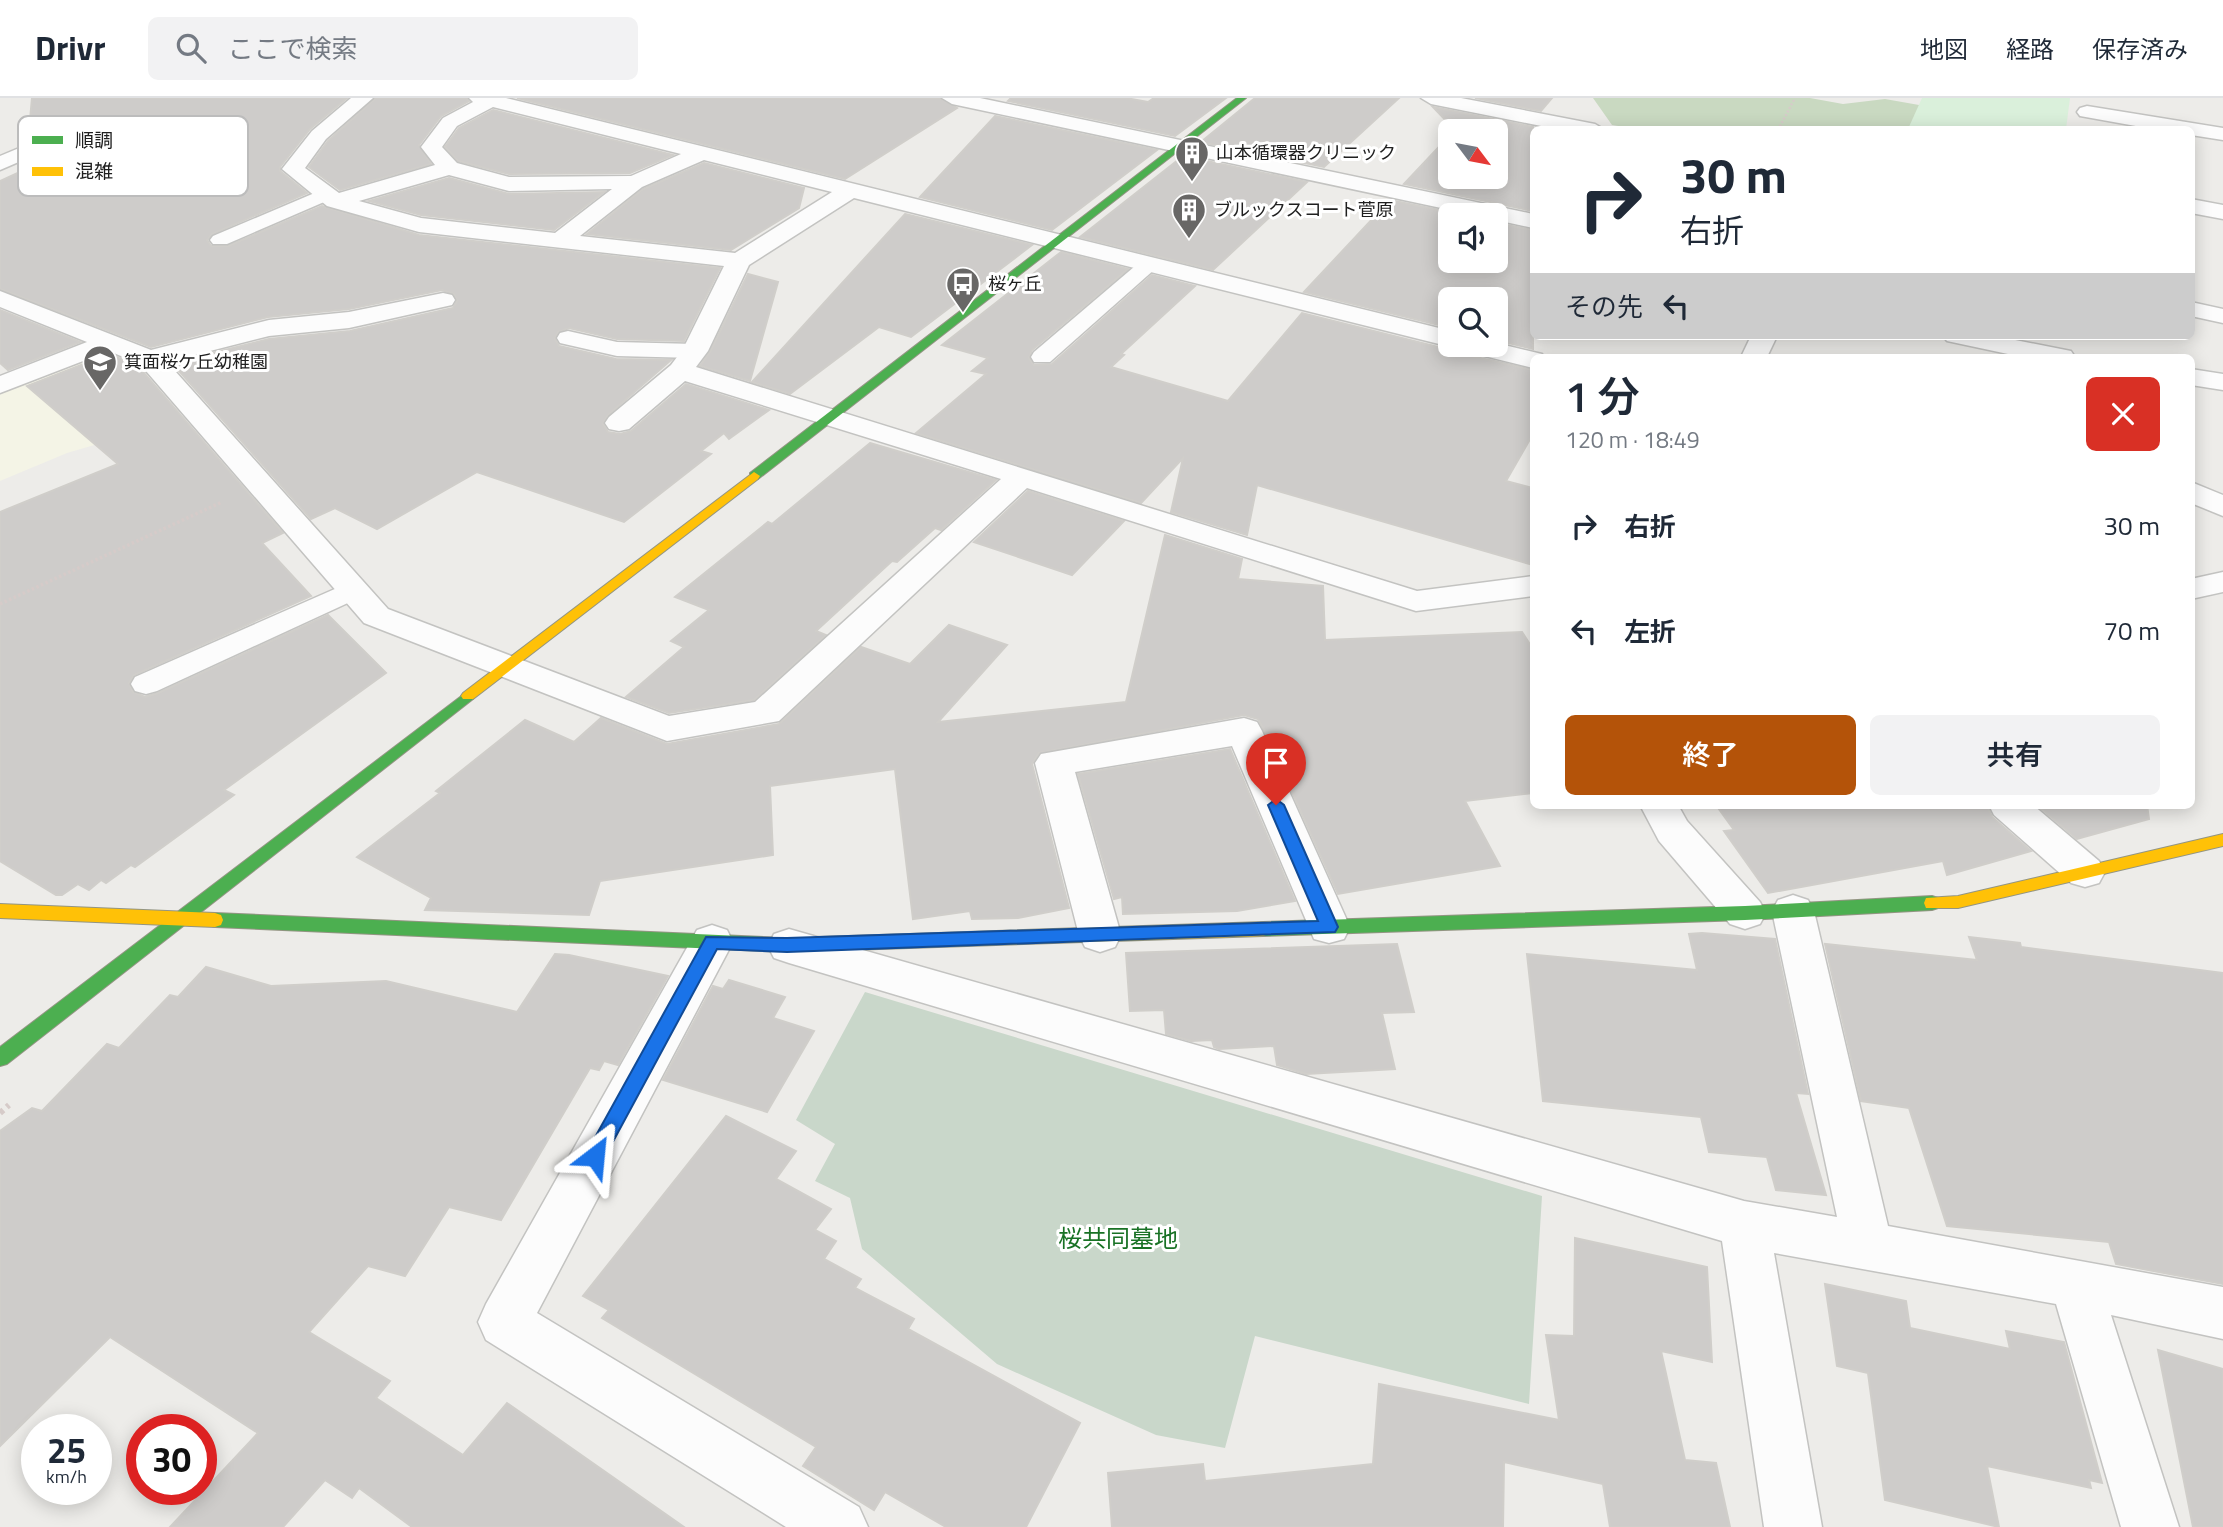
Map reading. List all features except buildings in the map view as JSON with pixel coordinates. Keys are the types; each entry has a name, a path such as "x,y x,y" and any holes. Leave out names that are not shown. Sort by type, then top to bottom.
{"street":[{"path":"363,98 351,105 319,135 293,169 329,198 419,225 739,261"},
{"path":"952,98 1530,220"},
{"path":"0,1058 1242,98"},
{"path":"1431,98 1578,126"},
{"path":"449,168 431,147 450,122 488,99 1438,336"},
{"path":"1580,108 1592,126"},
{"path":"2087,113 2171,126"},
{"path":"2195,130 2223,134"},
{"path":"560,241 634,182 703,153"},
{"path":"0,164 18,156"},
{"path":"329,198 449,168 509,184 634,182"},
{"path":"619,423 688,361 739,261 851,190"},
{"path":"2195,207 2223,212"},
{"path":"0,298 149,358 376,616 667,729 766,712 1022,476"},
{"path":"149,358 270,328 349,320 443,300"},
{"path":"1976,340 2048,354"},
{"path":"0,385 110,342"},
{"path":"1508,353 1530,358"},
{"path":"688,361 831,416 1416,601 1530,591"},
{"path":"2195,378 2223,382"},
{"path":"2195,588 2223,582"},
{"path":"1100,935 1054,763 1244,732 1329,927"},
{"path":"1661,809 1673,831 1745,913"},
{"path":"2013,809 2085,872"},
{"path":"0,911 179,921 787,945 1745,913 1958,902 2223,840"},
{"path":"1793,911 1868,1247"},
{"path":"712,942 504,1322 805,1518"},
{"path":"787,945 1744,1224 2075,1283 2223,1313"},
{"path":"1744,1224 1793,1527"},
{"path":"2075,1283 2150,1527"}],"lane":[{"path":"220,240 329,198"},
{"path":"1042,357 1148,265"},
{"path":"2195,310 2223,316"},
{"path":"568,338 688,361"},
{"path":"146,684 353,590"}],"path":[{"path":"1780,126 1795,98"},
{"path":"0,604 261,484"}],"shaded area":[{"path":"108,351 141,373 180,420 67,453 0,481 0,389"}],"green space":[{"path":"1593,98 1810,98 1843,104 1885,99 2038,126 1618,126 1612,125"},
{"path":"1922,98 2070,98 2066,126 1909,126"},
{"name":"桜共同墓地","path":"865,992 1542,1196 1529,1404 1255,1336 1225,1448 1156,1435 997,1364 862,1249 850,1198 815,1181 835,1144 796,1120"}],"traffic: fast":[{"path":"754,476 1242,98"},
{"path":"0,1058 468,696"},
{"path":"1263,929 1745,913 1932,903"},
{"path":"215,920 787,945 909,941"}],"traffic: slow":[{"path":"468,696 754,476"},
{"path":"1932,903 1958,902 2223,840"},
{"path":"0,911 215,920"},
{"path":"909,941 1263,929"}],"place":[{"name":"山本循環器クリニック","path":"1192,183"},
{"name":"ブルックスコート菅原","path":"1189,240"},
{"name":"桜ヶ丘","path":"963,314"},
{"name":"箕面桜ケ丘幼稚園","path":"100,392"}],"route":[{"path":"595,1156 712,942 787,945 1329,927 1276,805"}]}
